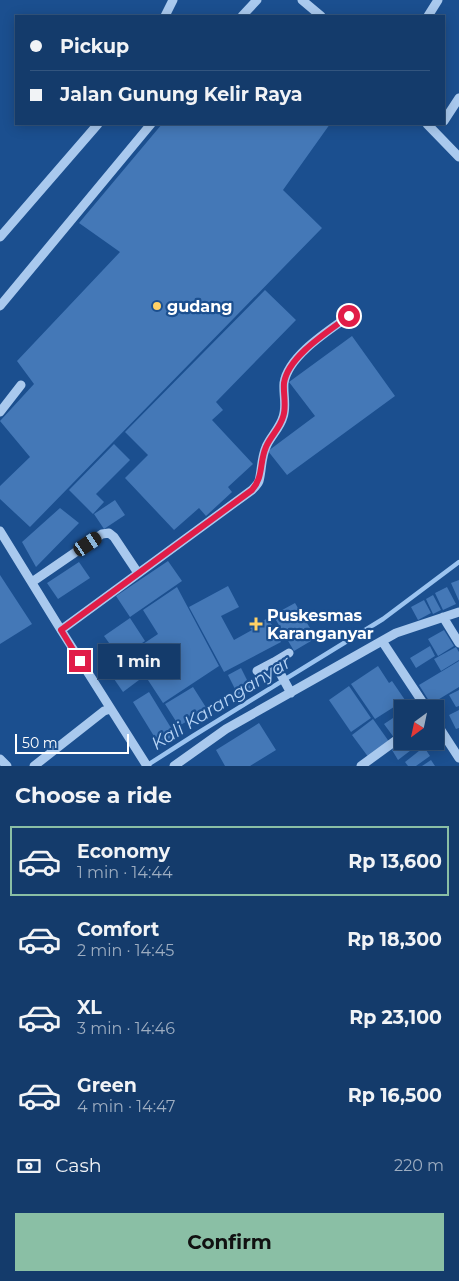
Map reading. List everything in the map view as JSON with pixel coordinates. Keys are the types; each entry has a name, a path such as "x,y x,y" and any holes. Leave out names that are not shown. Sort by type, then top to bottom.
{"street":[{"path":"165,15 172,0"},
{"path":"243,15 257,0"},
{"path":"302,0 320,15"},
{"path":"429,15 438,0"},
{"path":"445,119 459,98"},
{"path":"0,236 97,125"},
{"path":"0,306 151,125"},
{"path":"428,125 456,154"},
{"path":"436,133 441,125"},
{"path":"456,154 459,142"},
{"path":"61,630 252,490 259,482 266,446 283,419 285,409 284,382 291,367 301,353 349,316"},
{"path":"0,412 21,385"},
{"path":"0,531 147,766"},
{"path":"32,582 102,534 109,533 114,537 138,573"},
{"path":"174,766 226,729 289,690 396,633 459,612"},
{"path":"443,617 459,643"},
{"path":"382,641 421,700"},
{"path":"257,672 289,653"},
{"path":"274,662 289,690"},
{"path":"34,766 110,708"},
{"path":"444,736 459,758"},
{"path":"361,766 394,742"},
{"path":"0,759 7,766"}],"building":[{"name":"gudang","path":"161,125 329,125 283,190 322,228 30,527 0,499 0,486 30,457 0,421 34,384 17,361 120,252 79,223"},
{"path":"265,290 296,320 216,402 223,410 212,420 253,464 228,487 232,492 206,516 199,508 174,530 125,478 148,455 125,432"},
{"path":"352,336 395,396 287,475 268,451 315,416 289,382"},
{"path":"114,444 130,460 96,494 104,502 93,514 69,490"},
{"path":"115,500 125,515 104,529 94,514"},
{"path":"60,508 79,523 36,567 22,542"},
{"path":"168,561 182,581 130,617 116,596"},
{"path":"79,562 90,578 58,599 47,583"},
{"path":"0,575 32,624 0,644"},
{"path":"459,580 459,601 451,583"},
{"path":"228,586 239,607 221,616 234,640 268,618 281,642 224,672 189,607"},
{"path":"177,587 219,666 163,703 146,677 156,670 140,646 158,634 143,610"},
{"path":"447,587 456,604 443,610 435,593"},
{"path":"433,595 441,610 433,614 426,599"},
{"path":"424,600 431,613 418,620 411,607"},
{"path":"295,603 316,638 294,651 273,615"},
{"path":"130,618 145,641 120,658 104,636"},
{"path":"444,630 454,646 438,656 428,639"},
{"path":"430,646 435,656 416,668 410,658"},
{"path":"456,647 459,652 459,660 441,671 434,659"},
{"path":"459,661 459,687 438,700 428,700 419,685"},
{"path":"132,662 143,677 123,692 112,676"},
{"path":"378,666 389,683 392,681 405,700 394,700 394,707 375,719 351,684"},
{"path":"241,668 251,688 238,695 228,675"},
{"path":"349,686 371,718 351,732 329,700"},
{"path":"193,687 207,709 179,726 165,704"},
{"path":"459,690 459,706 456,707 449,695"},
{"path":"149,692 176,736 160,746 133,702"},
{"path":"459,710 459,728 456,729 449,715"},
{"path":"394,717 394,738 384,724"},
{"path":"373,719 390,743 369,758 352,735"},
{"path":"259,723 276,750 250,766 225,766 216,750"},
{"path":"394,748 394,750 411,750 398,760 392,750"},
{"path":"420,750 426,750 430,756 416,766 408,766 405,762"},
{"path":"431,760 435,766 422,766"}],"waterway":[{"name":"Kali Karanganyar","path":"146,766 383,619 459,562"}],"place":[{"name":"gudang","path":"157,306"},
{"name":"Puskesmas Karanganyar","path":"256,624"}],"route":[{"path":"80,661 61,630 252,490 259,482 266,446 283,419 285,409 284,382 294,361 301,353 349,316"}]}
